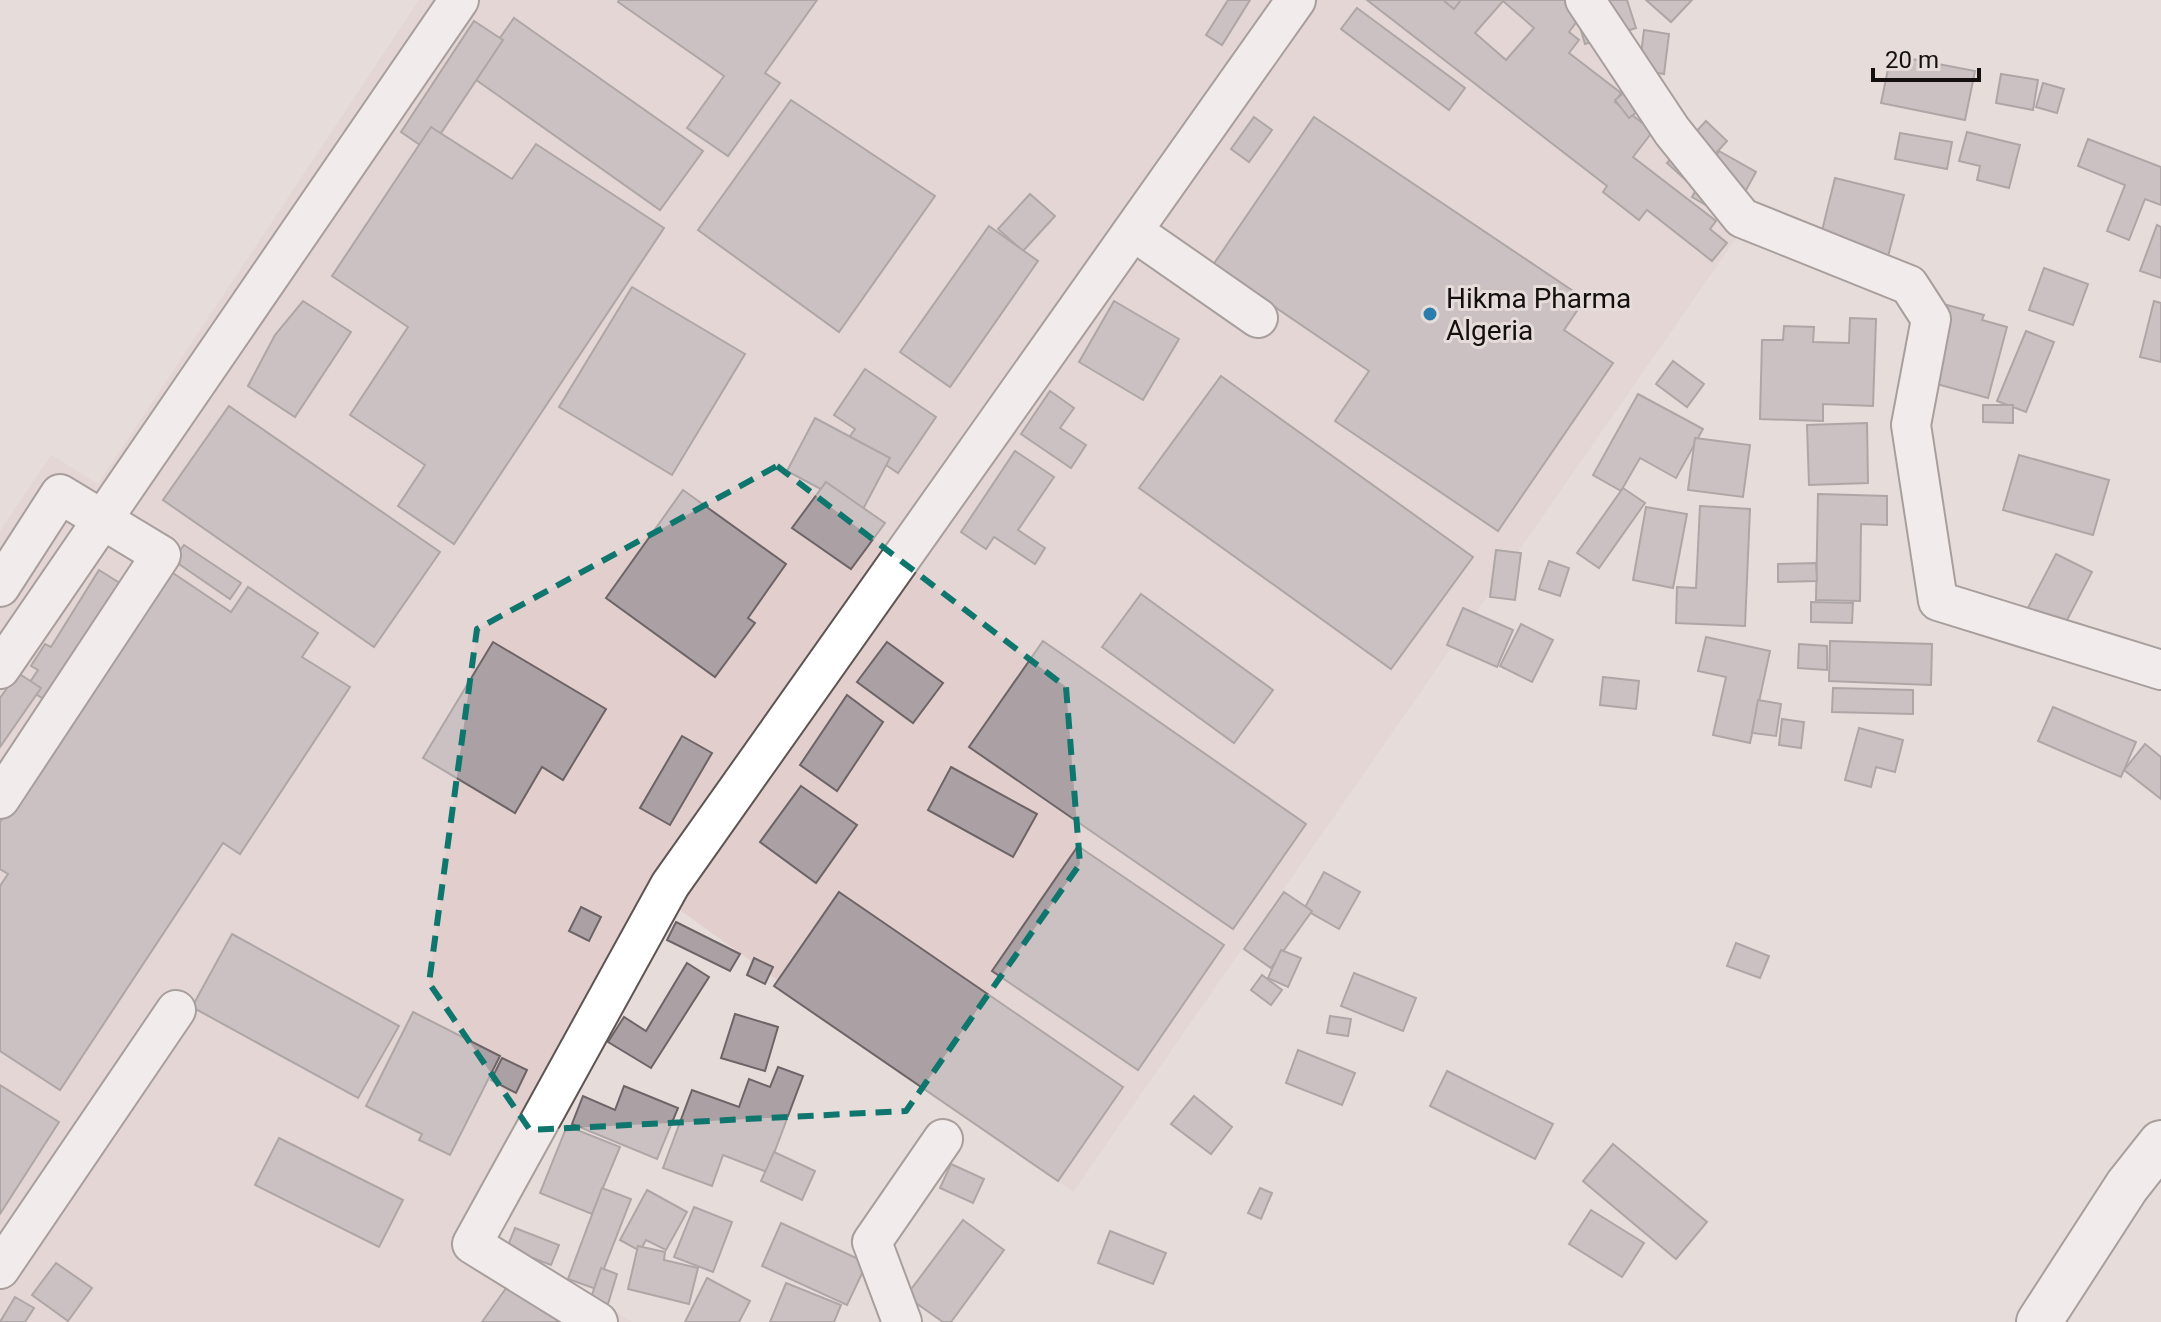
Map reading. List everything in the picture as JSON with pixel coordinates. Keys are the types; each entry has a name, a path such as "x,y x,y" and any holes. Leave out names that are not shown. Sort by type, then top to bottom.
{"main road":[{"path":"2039,1322 2127,1186 2161,1143"}],"street":[{"path":"1,666 459,0"},
{"path":"598,1322 472,1244 670,885 1296,0"},
{"path":"1585,0 1672,131 1742,218 1909,285 1931,319 1911,425 1938,601 2161,670"},
{"path":"1133,231 1258,318"},
{"path":"0,587 60,494 161,555 0,799"},
{"path":"0,1269 176,1010"},
{"path":"902,1322 872,1242 943,1139"}],"highlighted area":[{"path":"777,466 1066,687 1080,864 906,1111 530,1130 429,983 477,629"}],"shaded area":[{"path":"419,0 1575,0 1659,129 1737,237 1073,1192 652,890 466,1217 632,1322 0,1322 0,531 51,455 98,484"}],"building":[{"path":"619,0 817,0 765,73 780,83 728,156 687,128 724,76"},
{"path":"1228,0 1250,0 1222,45 1206,35"},
{"path":"1367,0 1568,0 1581,16 1569,32 1579,40 1569,53 1621,93 1615,102 1653,131 1633,157 1716,221 1710,229 1727,243 1712,261 1647,210 1639,220 1603,192 1607,186","holes":["1503,1 1534,28 1506,60 1475,33"]},
{"path":"1443,0 1461,0 1454,9"},
{"path":"1572,0 1627,0 1636,28 1585,44"},
{"path":"1646,0 1692,0 1671,22"},
{"path":"1357,8 1465,88 1449,110 1341,29"},
{"path":"514,18 703,151 660,210 472,77"},
{"path":"474,21 503,40 429,151 401,132"},
{"path":"1644,30 1669,34 1664,74 1639,70"},
{"path":"1891,55 1975,71 1965,120 1881,103"},
{"path":"2001,74 2038,80 2033,110 1996,103"},
{"path":"2043,83 2064,89 2057,113 2036,107"},
{"path":"1631,87 1657,96 1629,118 1615,100"},
{"path":"791,100 935,196 839,332 698,230"},
{"path":"1254,117 1272,130 1249,162 1231,149"},
{"name":"Hikma Pharma Algeria","path":"1314,117 1585,299 1564,330 1613,363 1498,531 1335,421 1369,371 1213,265"},
{"path":"1706,121 1727,141 1689,183 1667,163"},
{"path":"431,127 512,179 536,144 664,228 454,544 398,506 425,465 350,415 408,327 332,276"},
{"path":"1967,132 2020,145 2009,188 1977,180 1980,166 1959,161"},
{"path":"1900,133 1952,142 1947,169 1895,159"},
{"path":"2088,139 2161,167 2161,205 2145,199 2129,240 2107,231 2125,185 2078,166"},
{"path":"1719,151 1756,172 1730,219 1692,197"},
{"path":"1835,178 1904,195 1885,268 1817,251"},
{"path":"1030,194 1055,216 1023,251 998,229"},
{"path":"2157,225 2161,227 2161,278 2140,271"},
{"path":"989,226 1038,261 950,387 900,352"},
{"path":"2044,268 2088,284 2073,325 2029,310"},
{"path":"632,287 745,354 672,475 559,407"},
{"path":"303,301 351,332 295,417 248,386 275,335"},
{"path":"1114,301 1179,339 1143,400 1079,362"},
{"path":"2154,301 2161,303 2161,362 2140,357"},
{"path":"1947,305 1984,315 1982,320 2007,327 1988,398 1933,383 1935,348"},
{"path":"1850,318 1876,319 1873,406 1823,404 1823,421 1760,419 1762,340 1783,340 1784,326 1814,327 1813,342 1849,343"},
{"path":"2026,331 2054,342 2026,412 1997,401"},
{"path":"1673,361 1704,384 1687,407 1656,384"},
{"path":"865,369 936,417 898,473 848,439 855,429 834,415"},
{"path":"1221,376 1473,557 1391,669 1139,488"},
{"path":"1050,391 1074,408 1060,428 1086,445 1071,468 1021,434"},
{"path":"1638,394 1703,429 1676,478 1640,458 1621,491 1593,475"},
{"path":"1983,405 2013,405 2013,423 1983,422"},
{"path":"229,406 440,552 374,647 163,500"},
{"path":"815,418 890,458 862,511 787,471"},
{"path":"1867,423 1868,483 1809,485 1807,425"},
{"path":"1695,438 1750,445 1743,497 1688,490"},
{"path":"1015,451 1054,477 1018,530 1045,548 1035,564 994,537 986,549 961,532"},
{"path":"2019,455 2109,480 2093,535 2003,510"},
{"path":"826,482 885,523 851,569 792,528"},
{"path":"1623,488 1645,503 1599,568 1577,553"},
{"path":"683,490 786,564 748,618 755,623 715,677 606,598"},
{"path":"1818,494 1887,496 1887,525 1861,524 1860,601 1816,600"},
{"path":"1700,506 1750,509 1745,626 1676,623 1677,587 1696,588"},
{"path":"1646,507 1687,514 1673,588 1633,580"},
{"path":"184,545 241,583 230,599 173,560"},
{"path":"1496,550 1521,553 1515,600 1490,597"},
{"path":"2056,554 2092,572 2055,643 2019,625"},
{"path":"1549,561 1569,568 1560,596 1539,589"},
{"path":"1816,563 1817,581 1778,582 1778,564"},
{"path":"167,569 231,612 248,587 318,633 302,657 350,687 240,854 223,843 60,1090 0,1051 0,886 8,874 0,869 0,822"},
{"path":"99,570 123,585 50,703 26,688 38,670 31,666 45,644 51,647"},
{"path":"1141,594 1273,690 1234,743 1102,647"},
{"path":"1811,602 1853,603 1852,623 1811,622"},
{"path":"1463,608 1513,630 1497,667 1447,645"},
{"path":"1521,624 1553,640 1532,682 1500,666"},
{"path":"1706,637 1770,651 1750,743 1713,735 1726,677 1698,671"},
{"path":"1043,641 1306,824 1233,929 969,747"},
{"path":"1830,641 1932,644 1931,685 1829,681"},
{"path":"493,642 606,709 563,780 542,767 515,813 423,758"},
{"path":"887,642 943,683 913,723 857,682"},
{"path":"1799,644 1827,646 1827,670 1798,668"},
{"path":"18,673 41,688 0,747 0,698"},
{"path":"1603,677 1639,681 1636,709 1600,705"},
{"path":"1833,688 1913,690 1913,714 1832,712"},
{"path":"847,695 883,722 837,791 800,765"},
{"path":"1758,700 1781,704 1776,736 1752,733"},
{"path":"2053,707 2136,742 2121,777 2038,741"},
{"path":"1782,719 1804,722 1801,748 1779,745"},
{"path":"1859,728 1903,740 1895,772 1876,767 1871,787 1845,780"},
{"path":"682,736 712,753 670,825 640,808"},
{"path":"2145,744 2161,757 2161,799 2124,770"},
{"path":"951,767 1037,814 1013,857 928,810"},
{"path":"801,786 857,825 816,883 760,842"},
{"path":"1078,846 1224,945 1138,1070 992,971"},
{"path":"1324,872 1360,892 1339,929 1304,909"},
{"path":"839,892 1123,1087 1058,1181 774,986"},
{"path":"1284,892 1312,911 1271,968 1244,949"},
{"path":"581,907 601,917 589,941 569,931"},
{"path":"676,922 740,954 730,971 667,940"},
{"path":"232,934 399,1026 358,1098 192,1007"},
{"path":"1736,943 1769,956 1760,978 1727,966"},
{"path":"1281,950 1301,958 1288,987 1268,978"},
{"path":"754,958 773,967 765,984 747,975"},
{"path":"687,963 709,977 651,1068 608,1042 624,1017 646,1031"},
{"path":"1354,973 1416,998 1403,1031 1341,1006"},
{"path":"1262,975 1282,990 1271,1005 1251,990"},
{"path":"413,1012 500,1056 450,1155 419,1140 422,1134 366,1106"},
{"path":"735,1014 778,1027 765,1071 721,1058"},
{"path":"1330,1016 1351,1019 1348,1036 1327,1033"},
{"path":"1298,1050 1355,1073 1342,1105 1286,1083"},
{"path":"502,1058 527,1070 516,1093 491,1080"},
{"path":"778,1067 803,1076 767,1172 723,1155 712,1186 663,1168 692,1090 739,1107 749,1079 770,1087"},
{"path":"1447,1071 1553,1124 1535,1159 1430,1106"},
{"path":"0,1085 59,1122 0,1214"},
{"path":"624,1086 678,1108 657,1159 572,1124 583,1096 615,1110"},
{"path":"1194,1096 1232,1127 1211,1154 1171,1124"},
{"path":"567,1126 620,1147 592,1214 540,1193"},
{"path":"279,1138 403,1200 379,1247 255,1185"},
{"path":"1613,1144 1707,1222 1676,1259 1583,1181"},
{"path":"774,1152 815,1171 802,1200 761,1181"},
{"path":"951,1164 984,1179 973,1203 940,1188"},
{"path":"602,1188 631,1199 596,1289 568,1279"},
{"path":"1260,1188 1272,1193 1261,1219 1248,1213"},
{"path":"647,1190 687,1212 666,1250 646,1240 640,1251 620,1240"},
{"path":"694,1207 732,1222 713,1272 674,1257"},
{"path":"1591,1210 1644,1243 1622,1277 1569,1244"},
{"path":"963,1220 1004,1250 951,1322 943,1322 906,1296"},
{"path":"781,1223 867,1263 847,1305 762,1266"},
{"path":"515,1228 559,1245 551,1265 507,1248"},
{"path":"1110,1231 1166,1253 1153,1284 1098,1263"},
{"path":"638,1246 665,1252 664,1260 698,1268 689,1304 628,1289"},
{"path":"56,1263 92,1288 68,1321 32,1295"},
{"path":"601,1268 617,1274 608,1304 591,1298"},
{"path":"514,1277 579,1322 482,1322"},
{"path":"707,1278 750,1301 739,1322 685,1322"},
{"path":"786,1283 841,1305 834,1322 770,1322"},
{"path":"15,1297 34,1308 25,1322 0,1322"}],"place":[{"name":"Hikma Pharma Algeria","path":"1430,314"}]}
